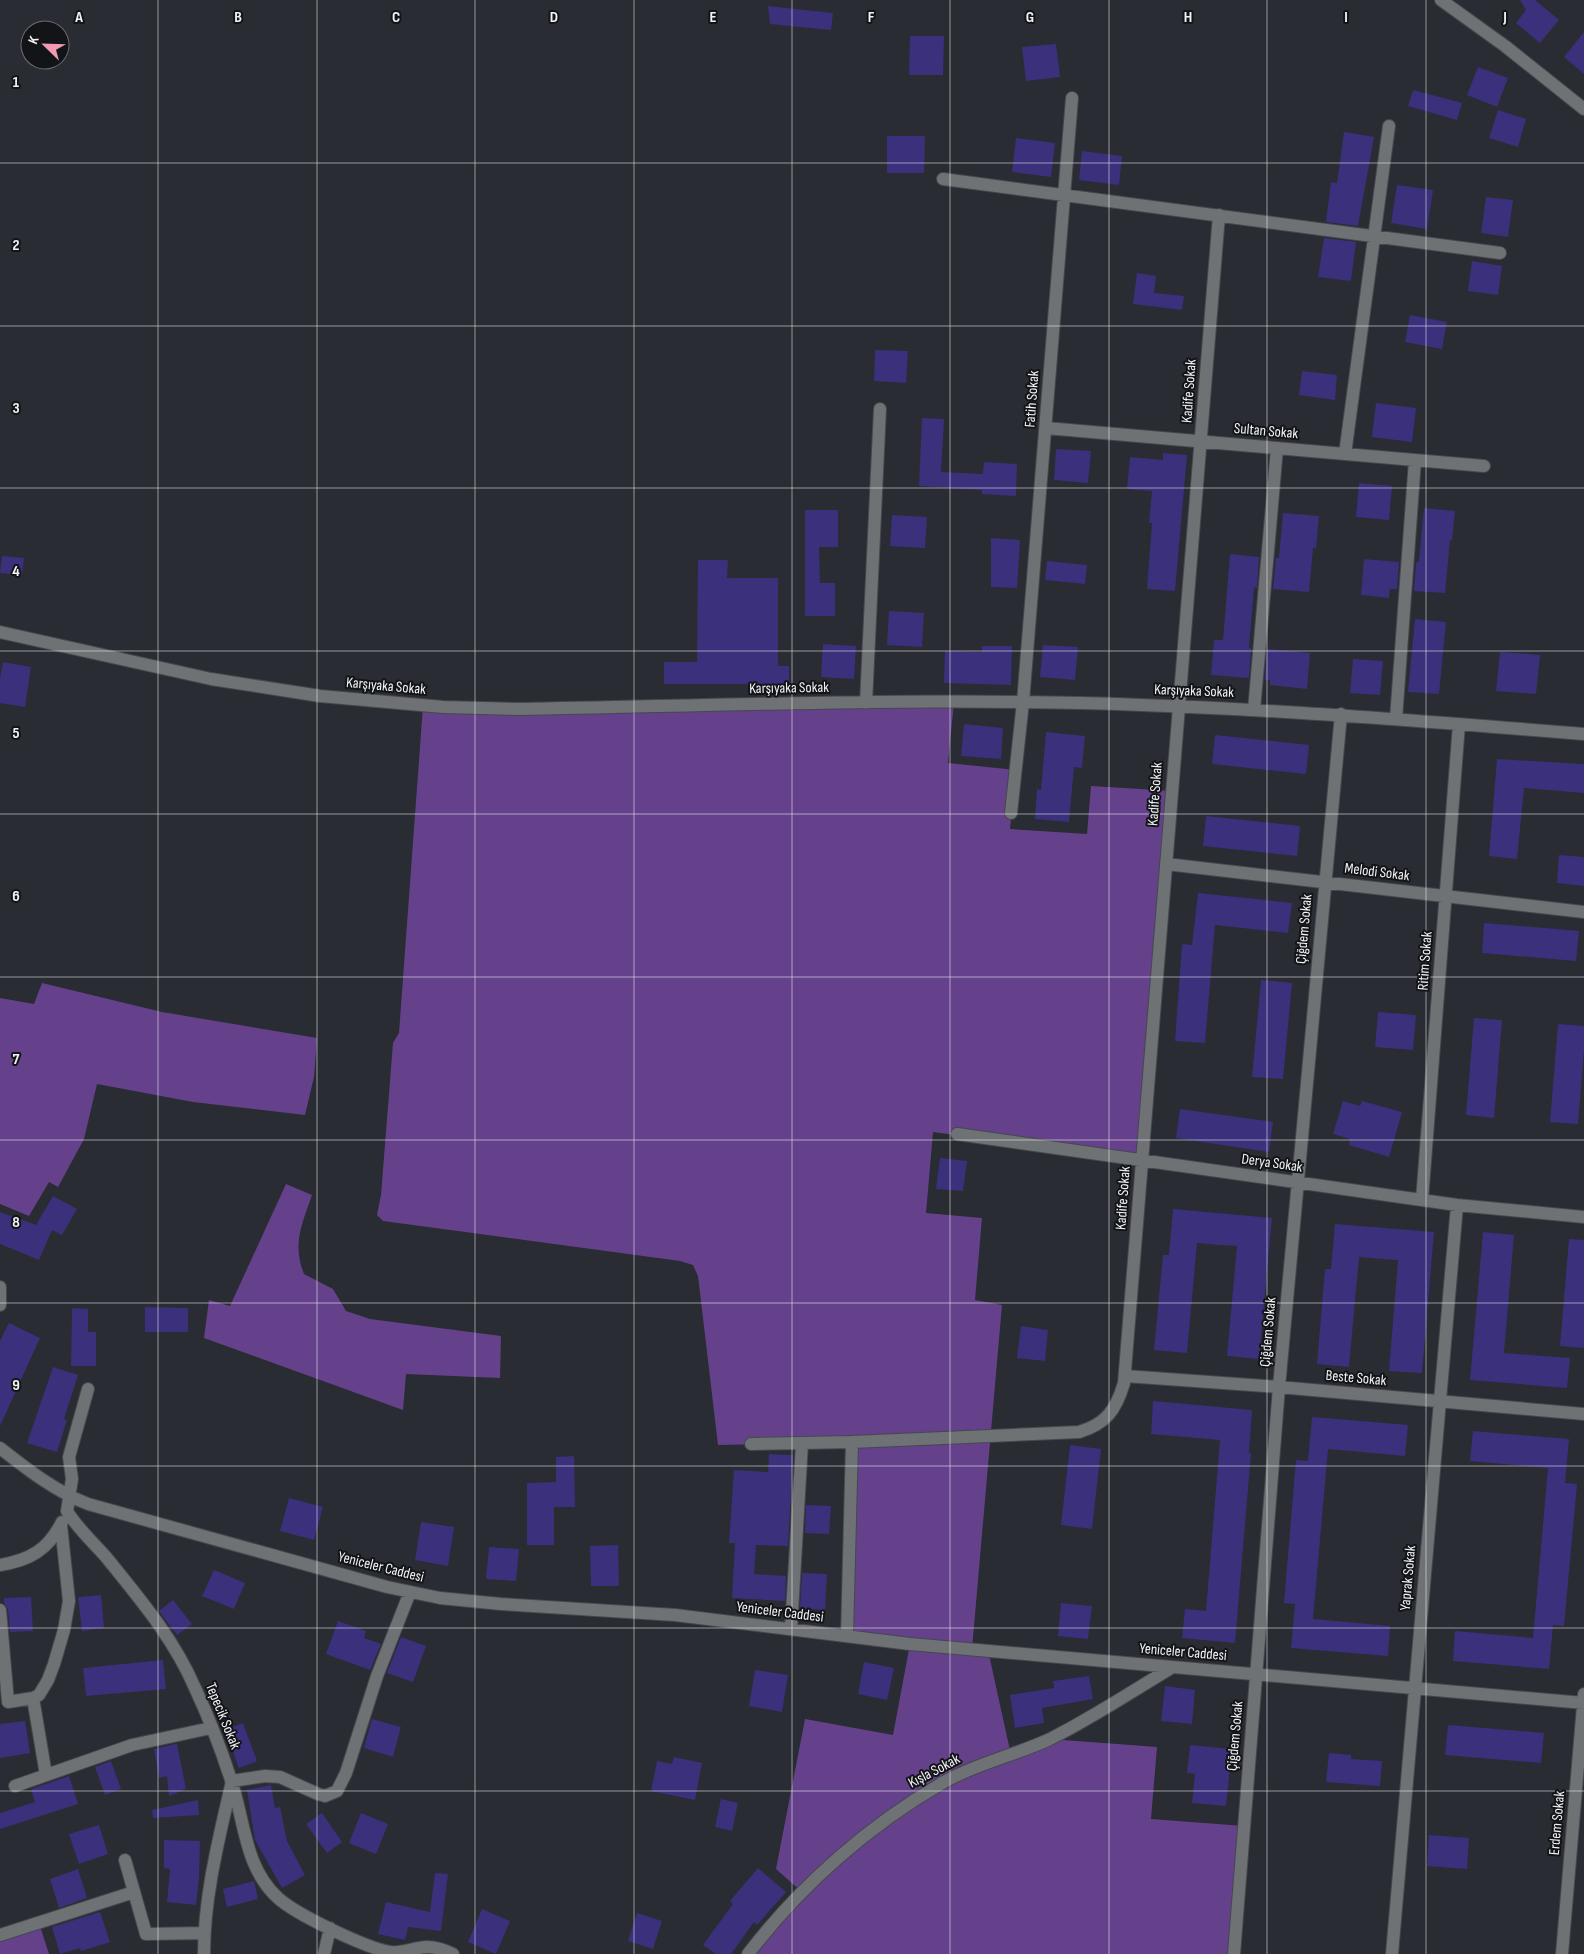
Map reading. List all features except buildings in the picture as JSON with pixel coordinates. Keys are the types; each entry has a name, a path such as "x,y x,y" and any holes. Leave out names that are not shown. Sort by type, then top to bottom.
{"street":[{"path":"1448,2 1584,109"},
{"name":"Fatih Sokak","path":"1011,813 1024,702 1072,98"},
{"path":"1345,454 1389,126"},
{"path":"943,179 1500,253"},
{"name":"Kadife Sokak","path":"751,1444 852,1442 1079,1432 1105,1420 1121,1394 1126,1376 1178,706 1202,442 1219,215"},
{"path":"866,703 880,409"},
{"name":"Sultan Sokak","path":"1046,428 1484,466"},
{"path":"1254,710 1277,448"},
{"path":"1396,719 1415,460"},
{"name":"Karşıyaka Sokak","path":"0,632 211,679 320,696 443,707 521,709 1024,702 1178,706 1341,714 1584,734"},
{"name":"Çiğdem Sokak","path":"1234,1954 1279,1387 1324,882 1341,714"},
{"name":"Ritim Sokak","path":"1422,1200 1460,724"},
{"name":"Melodi Sokak","path":"1166,864 1584,912"},
{"name":"Derya Sokak","path":"957,1134 1457,1205 1584,1217"},
{"name":"Yaprak Sokak","path":"1392,1954 1457,1205"},
{"path":"0,1287 0,1305"},
{"name":"Beste Sokak","path":"1126,1376 1279,1387 1584,1414"},
{"path":"0,1565 32,1557 43,1549 61,1525 67,1511 72,1479 69,1457 88,1388"},
{"path":"847,1636 852,1442"},
{"path":"791,1629 802,1443"},
{"name":"Yeniceler Caddesi","path":"0,1448 45,1483 69,1497 106,1510 410,1592 473,1601 675,1616 910,1644 1171,1668 1584,1700"},
{"name":"Tepecik Sokak","path":"67,1511 160,1625 180,1656 196,1689 232,1782 247,1846 256,1868 267,1886 279,1899 330,1928 377,1948 390,1952 406,1953 426,1947 437,1948 453,1954"},
{"path":"0,1610 8,1702 34,1698 39,1695 48,1680 67,1615 68,1583 61,1525"},
{"path":"204,1954 204,1933 215,1854 232,1782 265,1776 280,1777 325,1796 337,1791 346,1773 377,1676 410,1592"},
{"name":"Kışla Sokak","path":"748,1954 792,1903 832,1864 859,1840 910,1803 946,1781 1050,1739 1171,1668"},
{"path":"34,1698 46,1775"},
{"name":"Erdem Sokak","path":"1562,1954 1584,1700"},
{"path":"14,1786 132,1745 211,1728"},
{"path":"125,1860 146,1934 204,1933"},
{"path":"0,1935 134,1892"},
{"path":"324,1954 330,1928"}],"shaded area":[{"path":"954,702 948,763 1016,770 1010,829 1087,834 1091,786 1172,791 1142,1160 933,1132 926,1213 982,1218 975,1300 1002,1305 972,1649 988,1650 1011,1755 1050,1739 1157,1747 1151,1819 1244,1826 1234,1954 748,1954 802,1892 776,1869 805,1719 893,1735 910,1644 847,1636 851,1442 718,1445 698,1276 693,1265 680,1261 383,1221 377,1215 381,1195 393,1043 399,1033 423,706"},
{"path":"42,983 162,1012 317,1038 314,1077 305,1115 193,1102 97,1084 84,1139 58,1187 49,1182 29,1216 0,1204 0,998 34,1004"},
{"path":"286,1184 312,1195 302,1225 299,1243 300,1263 304,1274 333,1289 346,1311 370,1319 501,1336 500,1378 406,1374 403,1410 204,1338 209,1300 230,1306"},
{"path":"39,1923 49,1954 0,1954 0,1935"}]}
